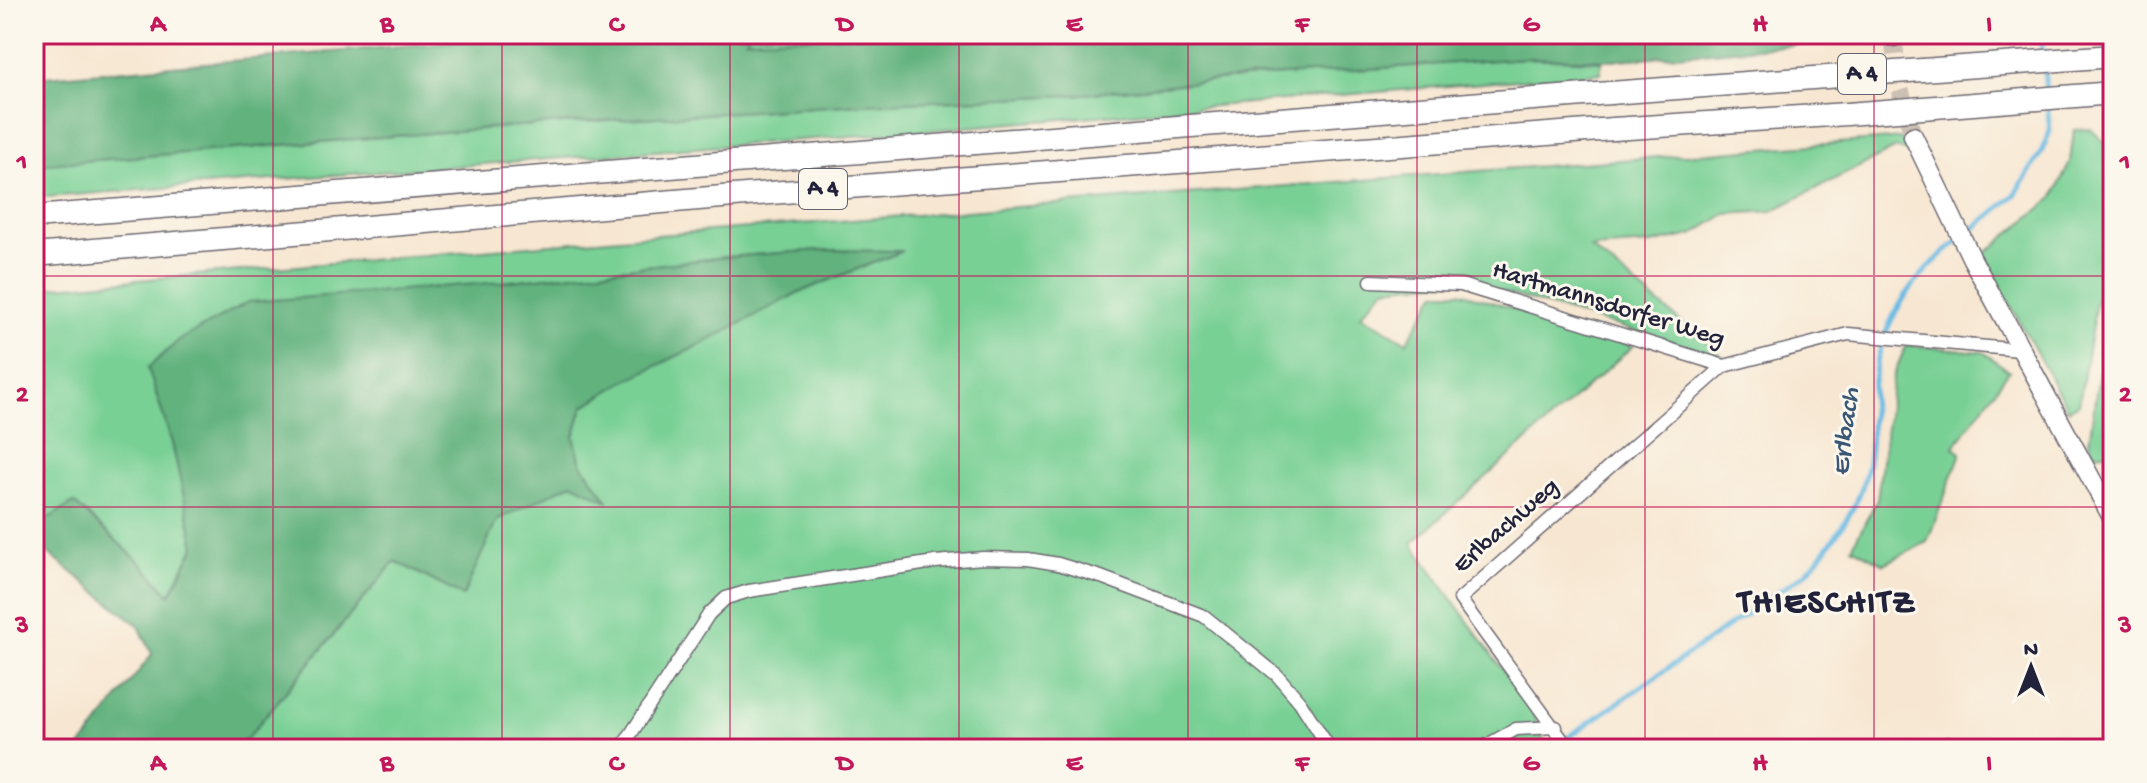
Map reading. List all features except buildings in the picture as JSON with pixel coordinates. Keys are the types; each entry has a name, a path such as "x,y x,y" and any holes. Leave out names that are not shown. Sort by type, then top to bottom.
{"highway":[{"name":"A 4","path":"34,217 2113,56"},
{"name":"A 4","path":"34,255 770,193 2113,93"}],"main road":[{"path":"1913,136 1950,218 2113,519"}],"street":[{"name":"Hartmannsdorfer Weg","path":"1371,281 1461,285 1724,366 1848,334 2020,350"},
{"name":"Erlbachweg","path":"1569,749 1460,599 1724,366"},
{"path":"621,749 709,614 726,598 749,591 920,564 983,558 1028,559 1058,564 1204,616 1277,675 1300,702 1330,749"},
{"path":"1480,749 1516,729 1558,731"},
{"path":"1949,743 1986,749"}],"green space":[{"path":"537,34 749,34 746,39 918,34 1818,34 1817,43 1618,60 1525,58 1228,79 1074,95 861,104 519,126 34,165 34,78"},
{"path":"749,34 918,34 745,39"},
{"path":"1818,34 1887,34 1887,37 1817,43"},
{"path":"1525,58 1601,61 1601,73 920,131 34,198 34,165 519,126 861,104 1074,95 1228,79"},
{"path":"2091,129 2113,151 2113,250 2096,302 2079,404 2068,410 1983,255 2053,198 2070,162 2074,130"},
{"path":"1902,138 1906,152 1896,148 1772,211 1726,214 1692,235 1651,244 1591,248 1724,357 1461,280 1385,288 1361,315 1407,342 1437,292 1460,292 1633,346 1412,543 1532,711 1547,749 238,749 395,561 463,596 496,520 572,483 607,500 581,463 574,437 583,407 625,381 797,293 900,252 821,250 726,257 502,282 148,368 172,443 195,546 169,595 142,564 74,503 34,527 34,289 620,238"},
{"path":"821,250 903,251 797,293 625,381 583,407 574,437 581,463 608,501 572,483 497,520 463,596 395,561 238,749 79,749 152,654 139,626 34,542 34,527 74,503 142,564 170,595 195,546 172,443 148,368 179,340 248,302 502,282 726,257"},
{"path":"1906,345 1983,352 2009,371 1954,447 1961,453 1927,542 1884,564 1852,547 1877,500 1893,377"},
{"path":"2099,372 2113,373 2113,452 2094,454 2089,442"}],"waterway":[{"name":"Erlbach","path":"2041,34 2043,57"},
{"name":"Erlbach","path":"2044,67 2046,93"},
{"name":"Erlbach","path":"1965,236 2015,195 2041,153 2050,131 2047,103"},
{"name":"Erlbach","path":"1551,749 1807,572 1823,553 1851,512 1865,476 1875,374 1885,335 1915,284 1957,242"}],"tunnel":[{"path":"1893,37 1899,85 1913,136"}],"district":[{"name":"THIESCHITZ","path":"1827,605"}]}
